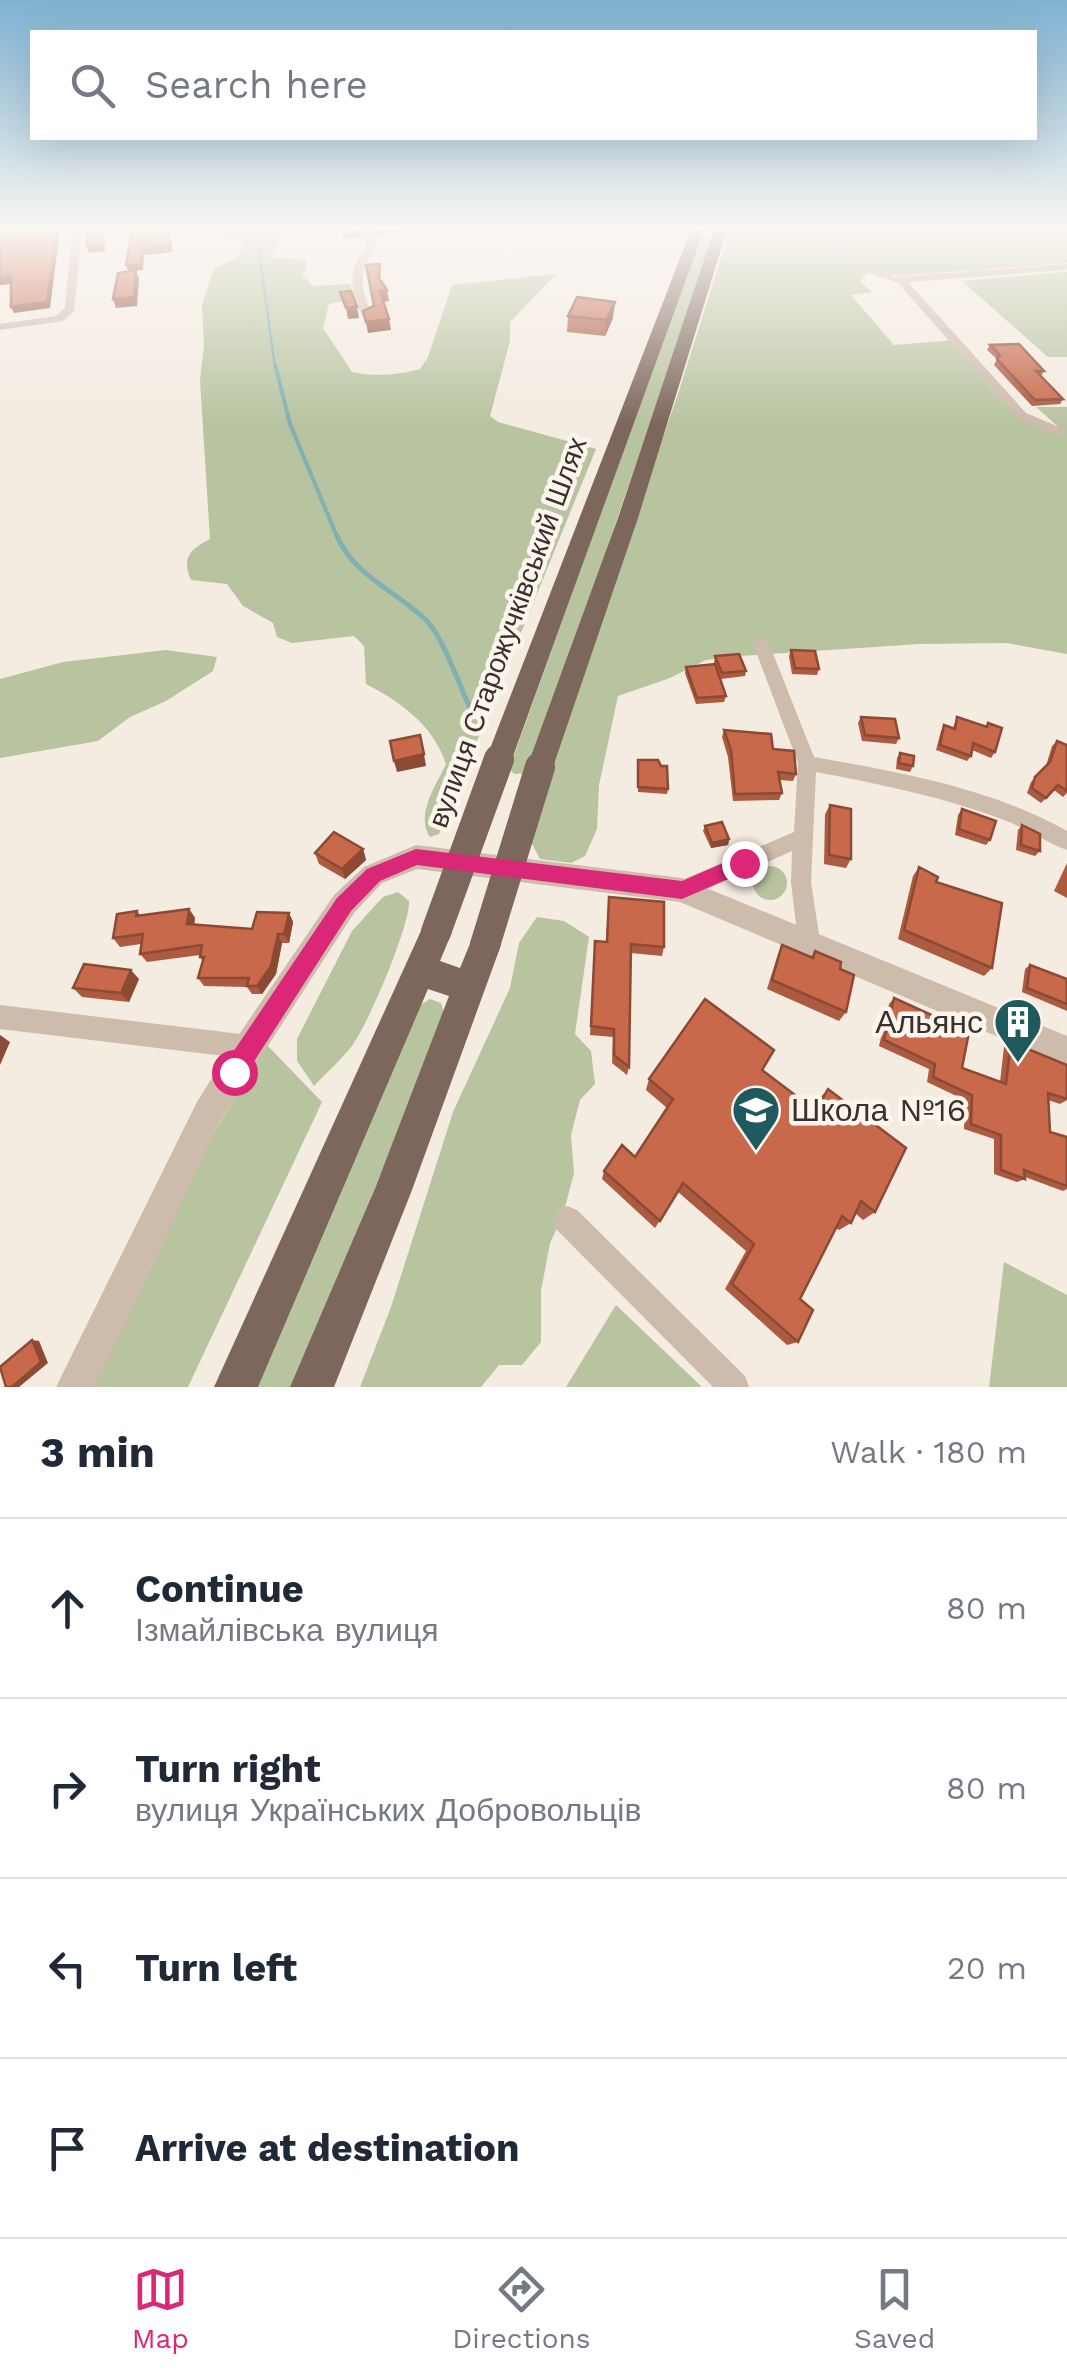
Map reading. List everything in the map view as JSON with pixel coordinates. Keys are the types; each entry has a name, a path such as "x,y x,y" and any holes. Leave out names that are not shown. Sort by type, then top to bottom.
{"main road":[{"name":"вулиця Старожучківський Шлях","path":"236,1387 421,971 673,295"},
{"path":"312,1387 485,945 540,767 628,518 699,295"},
{"path":"421,971 470,987"}],"street":[{"path":"0,327 59,319 70,309 71,295"},
{"path":"358,295 367,315"},
{"path":"914,295 1022,416 1059,432"},
{"path":"760,641 807,763 802,896 809,941"},
{"path":"807,763 989,807 1045,827 1067,841"},
{"path":"682,890 803,837"},
{"path":"75,1387 208,1113 249,1047 344,904 374,875 416,857 682,890 1067,1051"},
{"path":"0,1017 249,1047"},
{"path":"566,1220 734,1387"}],"green space":[{"path":"205,295 353,295 354,299 329,304 323,328 352,372 386,375 420,369 428,357 449,295 536,295 510,322 510,341 490,416 498,422 596,449 439,834 430,837 426,810 446,764 433,738 414,716 366,684 364,646 354,636 292,643 277,637 273,623 243,606 227,584 191,580 189,555 210,539 200,380 204,346 202,305"},
{"path":"680,295 693,295 531,773 514,774 509,769"},
{"path":"709,295 853,295 894,345 955,340 1019,417 1063,431 1036,407 1067,407 1067,654 1007,643 919,644 706,660 670,678 618,696 599,785 597,829 585,856 571,863 540,859 530,840 537,796"},
{"path":"978,295 1067,295 1067,357 1048,357"},
{"path":"166,650 217,657 213,671 166,701 130,717 98,741 0,758 0,679 63,662"},
{"path":"770,866 782,871 787,883 782,895 770,900 758,895 753,883 758,871"},
{"path":"398,892 409,901 407,914 377,997 352,1046 314,1086 297,1061 297,1039 352,931 383,897"},
{"path":"537,917 564,921 589,937 575,1034 591,1051 595,1084 580,1100 571,1135 574,1173 563,1215 550,1243 541,1291 541,1342 522,1365 499,1365 481,1387 360,1387 391,1307 453,1112 510,988 519,943"},
{"path":"430,999 441,1003 445,1016 294,1387 252,1387 420,1005"},
{"path":"267,1045 322,1102 188,1387 89,1387 199,1158"},
{"path":"1004,1262 1067,1295 1067,1387 989,1387"},
{"path":"616,1305 702,1387 566,1387"}],"building":[{"path":"11,295 48,295 47,302 11,307"},
{"path":"114,295 134,295 134,297 113,299"},
{"path":"341,295 352,295 357,307 346,308"},
{"path":"372,295 381,295 389,319 366,322 363,311 374,306"},
{"path":"577,297 615,302 606,320 568,316"},
{"path":"1019,344 1044,371 1036,371 1063,399 1035,400 997,359 1000,355 990,345"},
{"path":"791,650 815,651 819,669 795,668"},
{"path":"739,654 746,671 722,673 715,656"},
{"path":"715,664 726,696 697,698 686,667"},
{"path":"861,717 895,719 899,738 865,735"},
{"path":"957,717 1002,728 995,752 973,743 971,756 940,745 944,725 955,729"},
{"path":"724,730 771,734 773,749 794,751 796,774 778,772 782,793 735,794 731,750"},
{"path":"420,735 424,754 394,761 390,741"},
{"path":"1057,741 1067,745 1067,791 1058,785 1046,798 1032,788 1035,777 1050,762"},
{"path":"900,753 914,756 913,766 899,763"},
{"path":"638,760 658,760 661,766 667,766 668,789 638,787"},
{"path":"830,805 851,809 851,859 829,855"},
{"path":"962,809 996,821 990,840 959,829"},
{"path":"722,822 729,839 712,843 705,826"},
{"path":"1022,825 1040,834 1040,851 1021,845"},
{"path":"334,832 363,849 342,869 315,853"},
{"path":"919,867 938,877 936,882 1002,903 992,968 904,930"},
{"path":"609,897 664,902 664,947 631,944 629,1067 614,1055 614,1029 591,1026 595,941 607,942"},
{"path":"189,909 187,924 252,929 257,912 289,913 284,934 278,934 271,966 257,986 247,986 249,978 198,978 204,957 200,957 202,945 140,954 143,934 113,938 117,914 137,911 136,916"},
{"path":"782,945 813,958 815,951 841,962 840,969 854,975 846,1012 772,980"},
{"path":"84,964 131,970 121,993 73,988"},
{"path":"1030,965 1067,979 1067,1004 1027,988"},
{"path":"894,998 969,1032 962,1068 1006,1084 1011,1042 1067,1065 1067,1099 1048,1093 1050,1132 1067,1137 1067,1186 1024,1170 1025,1179 1001,1170 1001,1135 971,1124 972,1095 933,1077 935,1064 884,1040"},
{"path":"705,999 774,1050 762,1070 816,1111 828,1089 906,1148 875,1212 861,1201 851,1223 842,1216 800,1299 813,1310 798,1342 732,1284 754,1244 683,1183 660,1221 604,1171 622,1145 635,1157 673,1099 649,1079"},
{"path":"32,1340 41,1362 12,1387 6,1387 0,1367"}],"waterway":[{"path":"265,295 275,367"},
{"path":"275,364 290,424 338,539"},
{"path":"337,536 354,562 427,621 446,651 472,712"}],"place":[{"name":"Альянс","path":"1018,1064"},
{"name":"Школа №16","path":"756,1152"}],"route":[{"path":"234,1072 344,904 374,875 416,857 682,890 744,863"}]}
